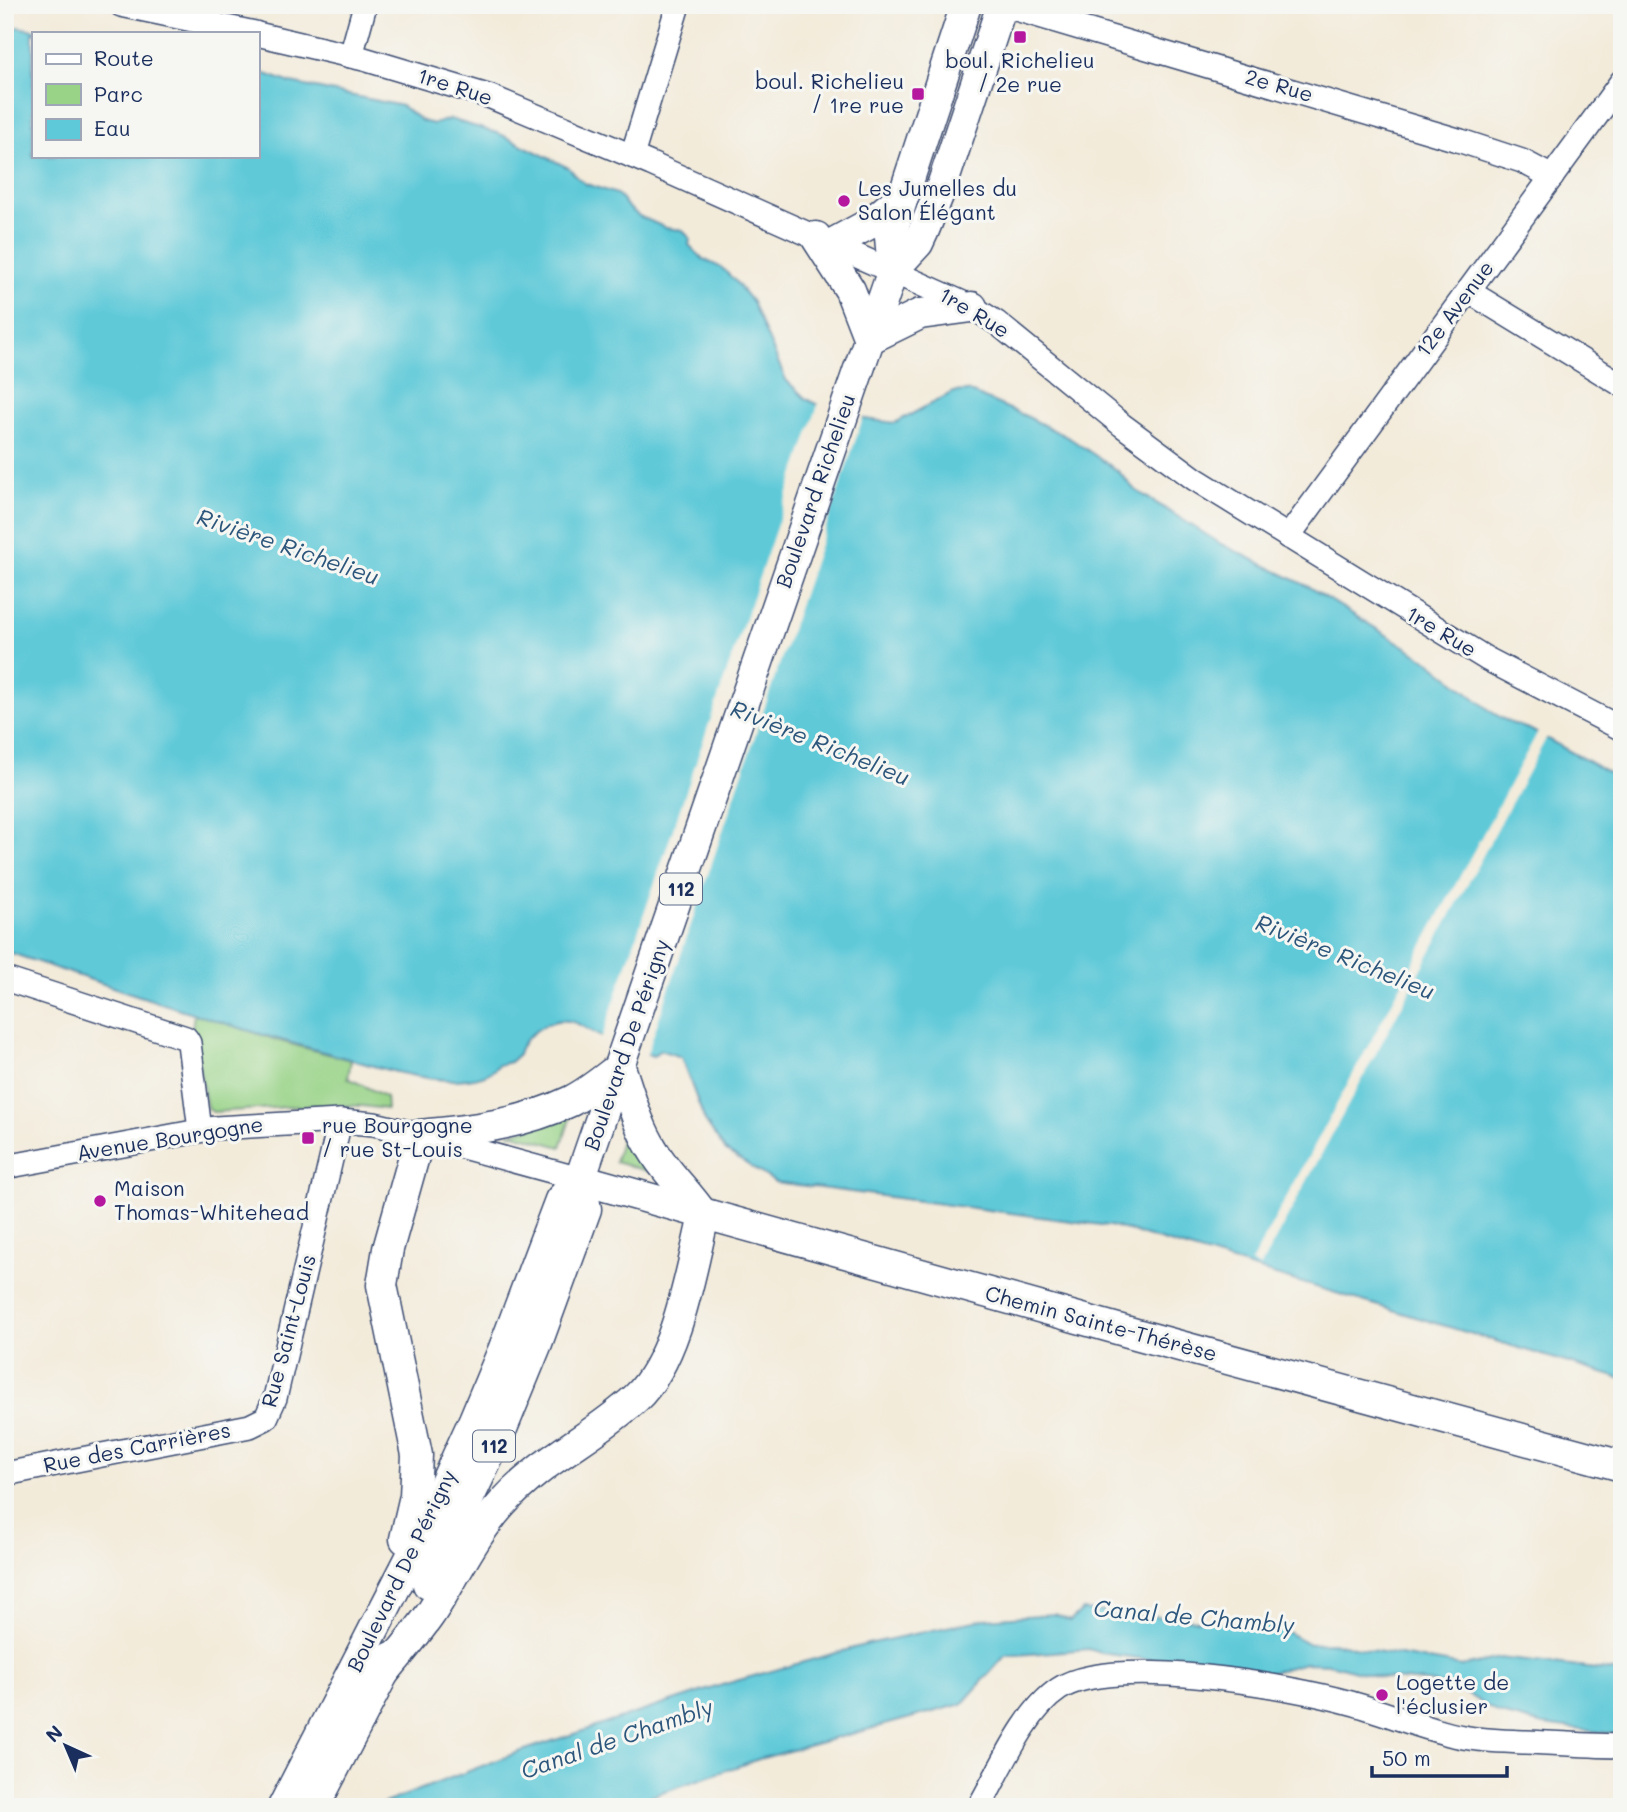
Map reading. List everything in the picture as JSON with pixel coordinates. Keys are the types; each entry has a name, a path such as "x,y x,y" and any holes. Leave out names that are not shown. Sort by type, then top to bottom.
{"main road":[{"name":"Boulevard Richelieu","path":"893,270 890,237 966,5"},
{"name":"Boulevard Richelieu","path":"742,712 893,270 918,243 930,216 1002,5"},
{"path":"904,195 869,224 824,241 850,290 869,339 920,314 972,307"},
{"name":"Boulevard De Périgny","path":"289,1795 414,1551 474,1420 505,1349 560,1200 580,1179 742,712"},
{"path":"383,1674 429,1616 480,1533 508,1497 540,1466 625,1408 656,1374 668,1349 704,1216 690,1194 653,1150 641,1127 620,1068 572,1100 530,1117 488,1127 419,1135 382,1274 383,1296 418,1468 413,1509 387,1603"},
{"name":"Boulevard De Périgny","path":"314,1807 484,1468 537,1343 586,1209 580,1179"},
{"name":"Chemin Sainte-Thérèse","path":"580,1179 704,1216 1622,1466"}],"street":[{"name":"1re Rue","path":"121,5 247,32"},
{"path":"351,56 365,5"},
{"path":"632,156 678,5"},
{"name":"2e Rue","path":"1002,5 1401,122 1522,160 1552,177"},
{"name":"1re Rue","path":"259,35 351,56 491,97 632,156 972,307 997,323 1160,454 1288,537 1487,659 1622,729"},
{"name":"12e Avenue","path":"1288,537 1621,85"},
{"path":"1468,291 1622,385"},
{"path":"5,979 186,1038 189,1043 200,1130"},
{"name":"Avenue Bourgogne","path":"5,1167 200,1130 247,1124 340,1121 374,1124 580,1179"},
{"name":"Rue Saint-Louis","path":"266,1418 273,1407 279,1385 340,1121"},
{"name":"Rue des Carrières","path":"5,1474 250,1426 266,1418"},
{"path":"978,1807 1044,1701 1071,1682 1114,1675 1195,1676 1279,1686 1351,1703 1464,1737 1622,1746"}],"green space":[{"path":"194,1013 283,1042 351,1060 348,1078 386,1097 387,1109 319,1105 213,1112 207,1108 192,1030"},
{"path":"571,1116 561,1147 511,1133"},
{"path":"626,1121 658,1174 615,1162"}],"water":[{"name":"Rivière Richelieu","path":"5,25 46,32 32,32 32,158 259,158 259,72 291,83 402,106 422,121 434,124 450,119 500,134 569,168 586,184 617,194 639,216 666,228 682,230 690,238 689,245 703,259 722,268 752,302 786,380 806,399 865,419 895,423 953,392 968,391 1028,417 1071,439 1118,471 1134,489 1221,544 1307,586 1432,663 1493,713 1531,730 1622,780 1622,1379 1116,1227 775,1182 725,1150 705,1121 681,1057 660,1050 653,1056 602,1037 572,1022 561,1021 545,1025 530,1035 518,1055 510,1062 498,1065 489,1073 462,1079 433,1079 384,1069 241,1028 5,951"},
{"name":"Canal de Chambly","path":"1083,1610 1278,1627 1309,1644 1331,1643 1462,1666 1500,1658 1622,1672 1622,1735 1544,1725 1498,1713 1462,1691 1435,1683 1383,1678 1329,1664 1305,1663 1262,1675 1101,1653 1089,1649 1005,1656 962,1704 759,1759 619,1807 374,1807 519,1752 725,1684 868,1644 984,1619 1055,1614 1070,1621"}],"pier":[{"path":"819,402 864,415 646,1057 601,1040"},
{"path":"1539,730 1548,735 1260,1268 1251,1263"}],"place":[{"name":"boul. Richelieu / 2e rue","path":"1020,37"},
{"name":"boul. Richelieu / 1re rue","path":"918,94"},
{"name":"Les Jumelles du Salon Élégant","path":"844,201"},
{"name":"rue Bourgogne / rue St-Louis","path":"308,1138"},
{"name":"Maison Thomas-Whitehead","path":"100,1201"},
{"name":"Logette de l'éclusier","path":"1382,1695"}]}
